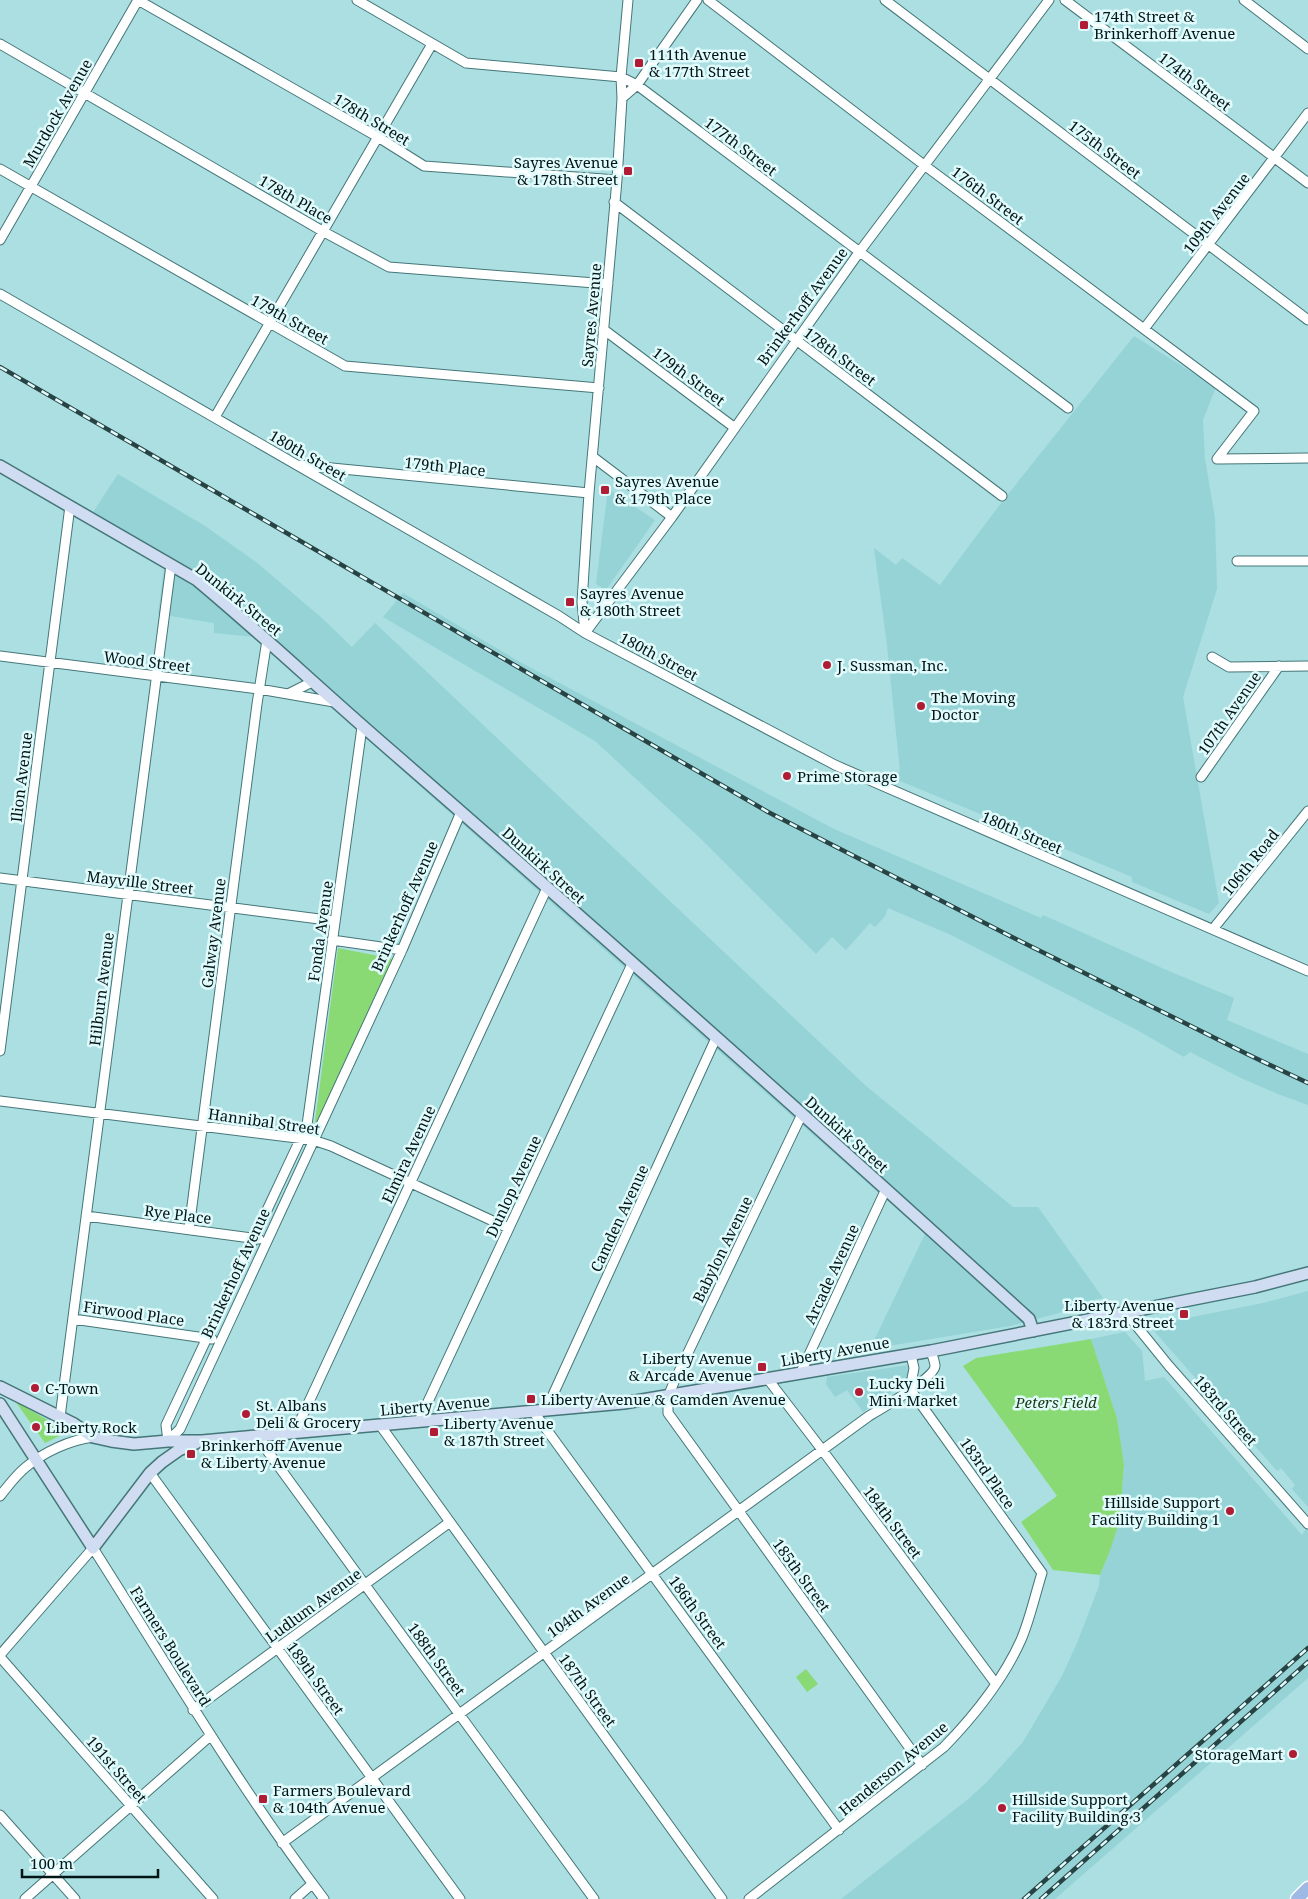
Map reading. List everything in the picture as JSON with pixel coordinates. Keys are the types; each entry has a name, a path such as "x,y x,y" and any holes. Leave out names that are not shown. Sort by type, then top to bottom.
{"main road":[{"name":"Dunkirk Street","path":"0,466 197,580 268,640 334,702 548,888 886,1189 1029,1318 1033,1331"},
{"name":"Liberty Avenue","path":"0,1387 74,1424 93,1437 111,1441 134,1444 260,1436 624,1403 668,1397 800,1372 930,1351 1263,1285 1308,1273"},
{"name":"Farmers Boulevard","path":"0,1404 93,1548"},
{"path":"93,1548 150,1473 179,1450 202,1441"},
{"path":"1296,1899 1308,1888"}],"street":[{"name":"Murdock Avenue","path":"0,240 138,0"},
{"name":"178th Street","path":"138,0 378,137 424,166 617,180"},
{"name":"177th Street","path":"356,0 466,63 621,78 637,85 1068,408"},
{"name":"Sayres Avenue","path":"585,633 582,602 589,493 617,180 622,98 621,78 628,0"},
{"path":"622,98 637,85 697,0"},
{"name":"176th Street","path":"708,0 924,165 1254,411 1217,459 1308,458"},
{"name":"175th Street","path":"885,0 1308,320"},
{"name":"Brinkerhoff Avenue","path":"585,633 672,517 860,251 1049,0"},
{"name":"174th Street","path":"1065,0 1308,184"},
{"path":"1244,0 1308,49"},
{"name":"178th Place","path":"0,44 324,232 389,267 608,284"},
{"path":"215,417 432,44"},
{"name":"109th Avenue","path":"1144,329 1275,159 1308,113"},
{"name":"179th Street","path":"0,169 345,366 599,388"},
{"name":"178th Street","path":"614,202 1002,496"},
{"name":"180th Street","path":"0,294 551,611 585,633 835,765 1308,971"},
{"name":"179th Street","path":"603,329 735,428"},
{"path":"593,457 672,517"},
{"name":"179th Place","path":"299,465 589,493"},
{"name":"Ilion Avenue","path":"0,1051 70,506"},
{"path":"1236,562 1308,561"},
{"name":"Hilburn Avenue","path":"60,1417 171,565"},
{"name":"Galway Avenue","path":"189,1229 259,689 268,640"},
{"name":"Wood Street","path":"0,656 290,693 334,702"},
{"path":"1212,657 1229,667 1308,666"},
{"name":"107th Avenue","path":"1201,776 1279,666"},
{"path":"290,693 312,682"},
{"name":"Fonda Avenue","path":"300,1138 307,1125 362,726"},
{"name":"106th Road","path":"1213,930 1308,811"},
{"name":"Brinkerhoff Avenue","path":"168,1441 180,1429 402,950 461,812"},
{"name":"Mayville Street","path":"0,878 335,921"},
{"name":"Elmira Avenue","path":"295,1432 548,888"},
{"path":"332,940 402,950"},
{"name":"Dunlop Avenue","path":"419,1421 632,964"},
{"name":"Camden Avenue","path":"546,1410 716,1038"},
{"name":"Hannibal Street","path":"0,1101 313,1140 331,1146 508,1228"},
{"name":"Babylon Avenue","path":"668,1397 802,1114"},
{"name":"Brinkerhoff Avenue","path":"168,1441 166,1425 300,1138"},
{"name":"Arcade Avenue","path":"800,1372 886,1189"},
{"name":"Rye Place","path":"86,1216 266,1241"},
{"name":"183rd Street","path":"1126,1313 1152,1346 1308,1524"},
{"name":"Firwood Place","path":"73,1318 207,1338 220,1342"},
{"name":"104th Avenue","path":"282,1843 823,1451 910,1389 925,1381 934,1372 936,1365 930,1351"},
{"path":"910,1389 914,1368 911,1354"},
{"name":"184th Street","path":"766,1378 823,1451 996,1684"},
{"name":"183rd Place","path":"910,1389 1042,1573"},
{"name":"185th Street","path":"668,1397 668,1413 922,1765"},
{"name":"186th Street","path":"533,1411 839,1830"},
{"name":"187th Street","path":"380,1425 722,1899"},
{"name":"188th Street","path":"260,1436 266,1449 594,1899"},
{"name":"Liberty Avenue","path":"0,1496 25,1467 36,1460 71,1442 93,1437"},
{"name":"189th Street","path":"150,1473 460,1899"},
{"name":"Ludlum Avenue","path":"193,1710 450,1522"},
{"path":"0,1656 93,1548"},
{"name":"Farmers Boulevard","path":"93,1548 210,1736 282,1843 324,1899"},
{"name":"Henderson Avenue","path":"749,1899 922,1765 944,1747 964,1726 996,1684 1021,1639 1042,1573"},
{"name":"191st Street","path":"0,1656 213,1899"},
{"path":"25,1899 210,1736"},
{"path":"0,1815 75,1899"},
{"path":"295,1899 312,1884"}],"shaded area":[{"path":"1134,336 1216,387 1203,420 1205,459 1215,518 1217,589 1183,697 1219,903 1209,914 1132,882 1132,877 1022,831 1021,826 995,820 895,779 900,771 887,645 874,548 896,565 902,558 940,585 998,507"},
{"path":"118,474 205,526 256,562 323,619 352,647 375,623 865,1085 1013,1207 1038,1207 1103,1298 1087,1301 1089,1305 1010,1326 870,1349 925,1234 326,703 256,637 214,633 214,623 158,614 164,568 86,523"},
{"path":"608,489 655,520 606,590 596,584"},
{"path":"403,593 520,662 834,829 1041,918 1043,915 1234,998 1227,1020 1308,1054 1308,1105 1241,1078 1190,1052 1184,1057 1137,1030 951,935 888,908 885,916 875,927 870,923 846,950 832,937 816,954 699,837 595,741 383,617"},
{"path":"1308,1291 1308,1507 1292,1489 1295,1485 1281,1468 1277,1471 1155,1332 1157,1324 1263,1303"},
{"path":"1125,1332 1142,1351 1145,1381 1164,1377 1302,1535 1308,1526 1308,1678 1055,1899 841,1899 986,1783 1023,1742 1062,1676 1099,1586 1100,1575 1120,1520 1124,1464 1117,1418 1091,1339"},
{"path":"909,1365 907,1381 863,1412 847,1390 835,1397 826,1384 827,1377"}],"green space":[{"path":"338,948 394,959 314,1129"},
{"name":"Peters Field","path":"1091,1339 1117,1418 1124,1464 1120,1520 1100,1575 1053,1570 1021,1522 1057,1496 963,1366 976,1358"},
{"path":"15,1401 68,1432 45,1443"},
{"path":"806,1669 818,1684 807,1692 796,1677"}],"railway":[{"path":"0,367 768,812 1010,936 1308,1083"},
{"path":"1024,1899 1308,1648"},
{"path":"1041,1899 1308,1662"}],"place":[{"name":"174th Street & Brinkerhoff Avenue","path":"1084,25"},
{"name":"111th Avenue & 177th Street","path":"639,63"},
{"name":"Sayres Avenue & 178th Street","path":"628,171"},
{"name":"Sayres Avenue & 179th Place","path":"605,490"},
{"name":"Sayres Avenue & 180th Street","path":"570,602"},
{"name":"J. Sussman, Inc.","path":"827,665"},
{"name":"The Moving Doctor","path":"921,706"},
{"name":"Prime Storage","path":"787,776"},
{"name":"Liberty Avenue & 183rd Street","path":"1184,1314"},
{"name":"Liberty Avenue & Arcade Avenue","path":"762,1367"},
{"name":"C-Town","path":"35,1388"},
{"name":"Lucky Deli Mini Market","path":"859,1392"},
{"name":"Liberty Avenue & Camden Avenue","path":"531,1399"},
{"name":"St. Albans Deli & Grocery","path":"246,1414"},
{"name":"Liberty Rock","path":"36,1427"},
{"name":"Liberty Avenue & 187th Street","path":"434,1432"},
{"name":"Brinkerhoff Avenue & Liberty Avenue","path":"191,1454"},
{"name":"Hillside Support Facility Building 1","path":"1230,1511"},
{"name":"StorageMart","path":"1293,1754"},
{"name":"Farmers Boulevard & 104th Avenue","path":"263,1799"},
{"name":"Hillside Support Facility Building 3","path":"1002,1808"}]}
